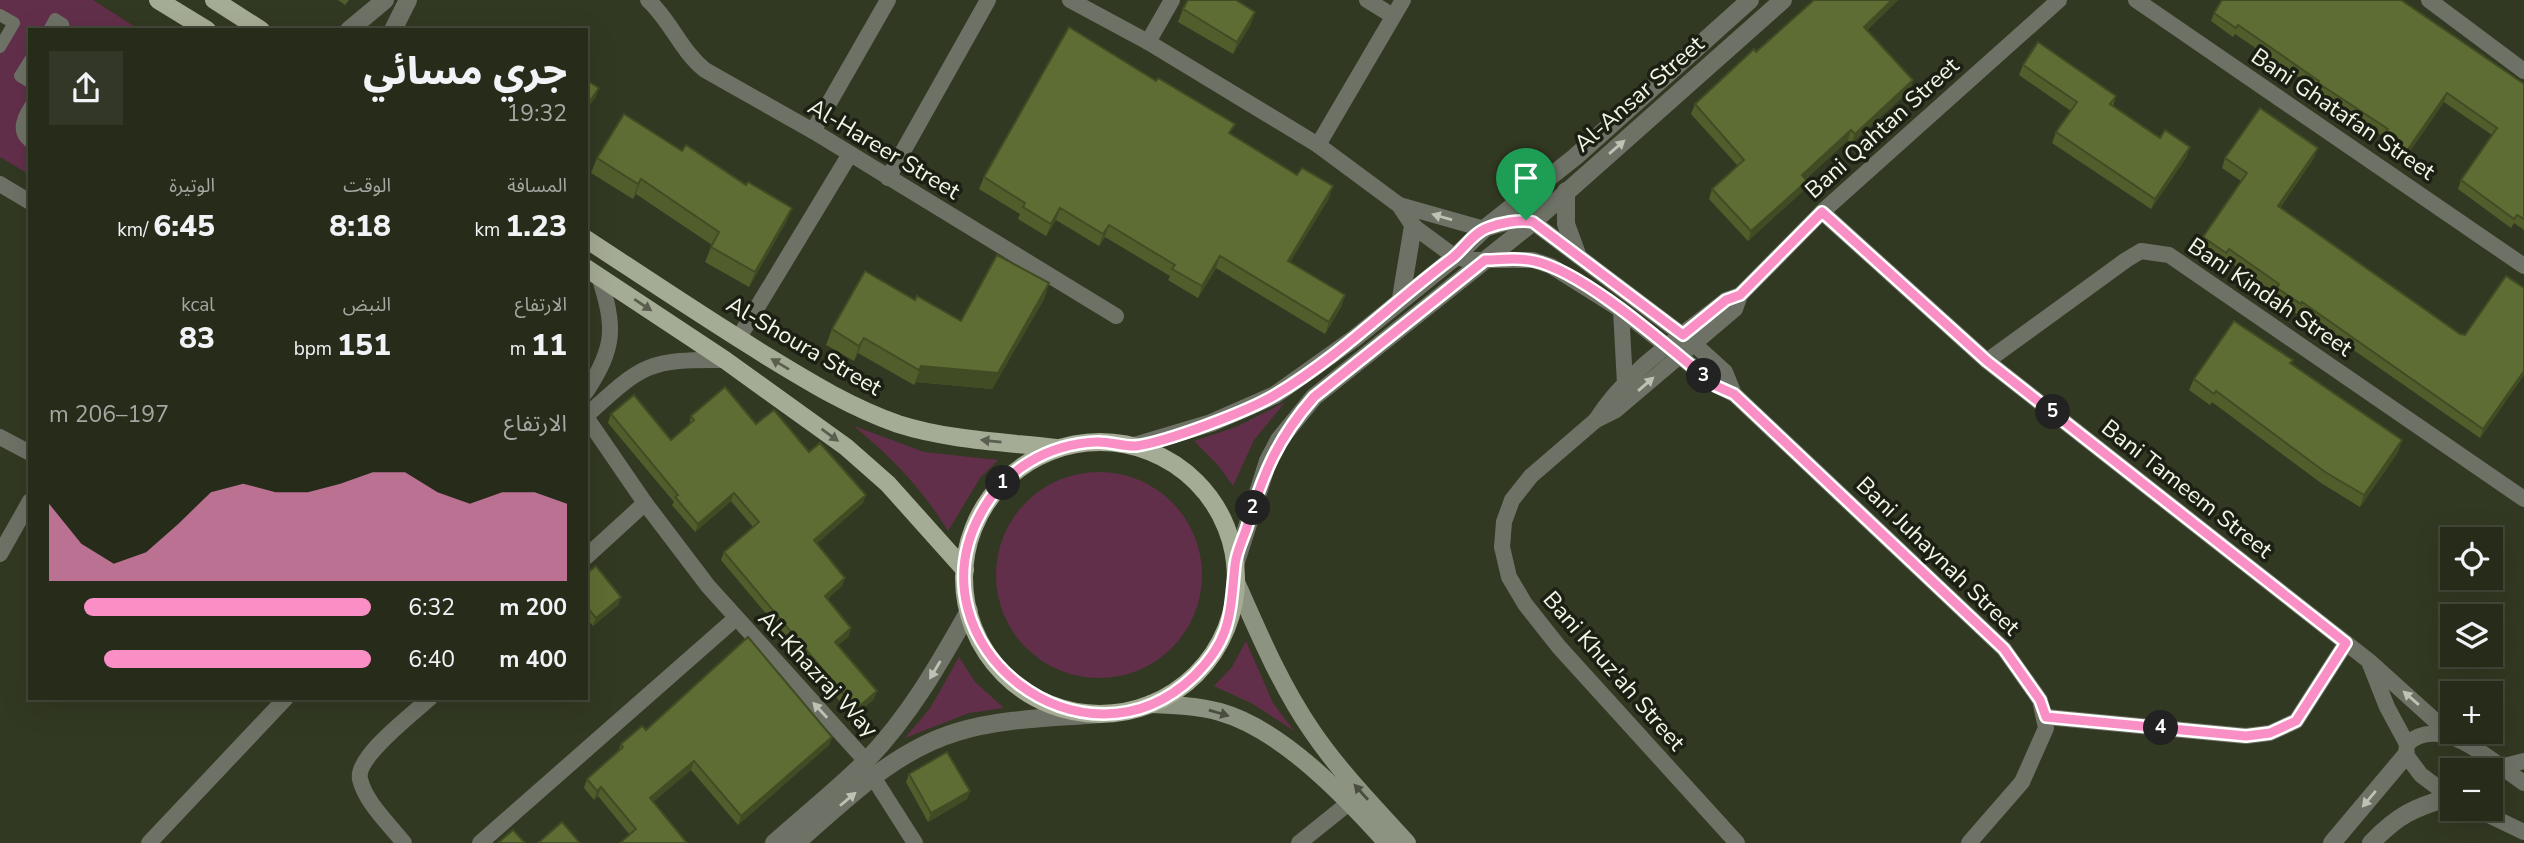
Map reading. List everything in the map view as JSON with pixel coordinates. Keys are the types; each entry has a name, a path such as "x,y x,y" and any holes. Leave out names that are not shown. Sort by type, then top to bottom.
{"main road":[{"path":"158,0 204,28"},
{"path":"214,0 258,28"},
{"name":"Al-Shoura Street","path":"588,240 738,339 819,388 899,424 965,438 1059,448"},
{"path":"593,272 725,360 846,447 888,484 965,570"},
{"path":"1235,573 1229,618 1212,654 1181,687 1151,704 1130,710 1100,713 1063,708 1035,697 1017,685 991,658 969,611 965,570 976,523 993,494 1023,466 1059,448 1097,442 1134,446 1175,464 1205,492 1226,528 1235,573 1257,630 1310,729 1337,765 1407,843"},
{"path":"1151,704 1199,707 1246,722 1302,760 1350,802 1387,843"}],"street":[{"path":"351,28 385,0"},
{"path":"394,28 408,0"},
{"name":"Al-Hareer Street","path":"648,0 667,18 693,61 705,70 813,131 1116,317"},
{"path":"813,131 888,0"},
{"path":"888,178 988,0"},
{"path":"1070,0 1148,42 1318,145 1399,205 1413,226 1455,257"},
{"path":"1148,42 1172,0"},
{"path":"1367,0 1393,16"},
{"path":"1318,145 1403,0"},
{"name":"Al-Ansar Street","path":"1134,446 1211,423 1275,395 1355,338 1401,298 1455,257 1484,229 1544,184 1749,0"},
{"name":"Al-Ansar Street","path":"1235,573 1268,461 1293,420 1314,397 1533,222 1783,0"},
{"name":"Bani Qahtan Street","path":"1688,340 1735,309 1740,295 1822,212 2059,0"},
{"name":"Bani Ghatafan Street","path":"2136,0 2524,266"},
{"path":"2429,0 2524,71"},
{"path":"0,15 14,23 0,47"},
{"path":"50,28 55,19 63,24 64,28"},
{"path":"28,63 20,76 28,81"},
{"path":"1640,99 1654,114"},
{"path":"28,109 21,121 21,128 28,139"},
{"path":"738,339 850,154"},
{"path":"0,184 28,201"},
{"path":"1566,191 1566,224 1577,254"},
{"path":"1399,205 1484,229 1509,222 1533,222"},
{"name":"Bani Tameem Street","path":"1822,212 1987,361 2369,661 2440,726"},
{"name":"Bani Juhaynah Street","path":"1533,222 1688,340 1725,372 1734,394"},
{"path":"1401,298 1413,226"},
{"name":"Bani Kindah Street","path":"1987,361 2141,251 2169,256 2524,499"},
{"name":"Bani Juhaynah Street","path":"1455,257 1533,260 1551,266 1620,310 1716,386 1734,394 2004,649 2040,700 2046,717"},
{"path":"588,389 604,365 611,341 610,311 593,272"},
{"path":"1620,310 1625,384"},
{"name":"Bani Khuz'ah Street","path":"1596,419 1607,401 1625,384 1688,340"},
{"name":"Bani Khuz'ah Street","path":"1673,352 1616,410 1596,419 1531,476 1512,500 1504,522 1502,547 1509,576 1525,604 1559,647 1737,843"},
{"path":"588,414 631,375 649,367 672,360 725,360"},
{"name":"Al-Khazraj Way","path":"588,419 645,503 736,618 870,769 915,843"},
{"path":"0,438 28,452"},
{"path":"588,555 645,503"},
{"path":"0,554 28,505"},
{"path":"796,843 870,769 918,697 969,611"},
{"path":"480,843 736,618"},
{"path":"1969,843 2022,782 2046,728 2046,717 2246,736 2270,733 2296,721 2346,643"},
{"path":"2369,661 2406,750 2421,775 2440,790"},
{"path":"149,843 284,700"},
{"path":"404,843 366,792 359,777 371,752 428,700"},
{"path":"774,843 870,769 925,744 988,724 1100,713"},
{"path":"2332,843 2414,737 2431,732 2440,734"},
{"name":"Bani Tameem Street","path":"2464,744 2486,758"},
{"path":"2503,766 2524,761"},
{"name":"Bani Tameem Street","path":"2503,769 2524,783"},
{"path":"2371,843 2397,817 2413,808 2440,801"},
{"path":"1299,843 1350,802"},
{"path":"2501,821 2524,832"}],"shaded area":[{"path":"0,0 93,0 137,28 64,28 63,24 54,28 28,28 28,63 20,76 28,81 28,109 24,114 28,133 28,174 0,157 0,47 14,23 0,15"},
{"path":"1285,402 1254,440 1233,486 1218,465 1194,441 1236,427"},
{"path":"854,426 924,452 998,460 980,478 948,531 906,474"},
{"path":"1099,472 1138,480 1156,489 1172,502 1185,518 1194,536 1202,575 1194,614 1185,632 1172,648 1156,661 1138,670 1099,678 1060,670 1042,661 1026,648 1013,632 1004,614 996,575 1004,536 1013,518 1026,502 1042,489 1060,480"},
{"path":"1246,641 1273,703 1294,731 1253,704 1214,686 1232,667"},
{"path":"959,657 975,682 1004,708 969,713 905,738 931,707"}],"building":[{"path":"1188,0 1236,0 1255,12 1237,42 1183,9"},
{"path":"1814,0 1892,0 1864,27 1913,80 1855,134 1851,130 1802,175 1807,181 1751,231 1712,189 1744,160 1695,104 1754,49 1756,52"},
{"path":"2222,0 2401,0 2524,84 2524,219 2517,215 2514,219 2461,180 2497,128 2447,93 2406,152 2383,136 2388,129 2238,25 2236,28 2214,13"},
{"path":"1069,27 1156,81 1158,78 1235,124 1229,133 1297,175 1302,168 1333,186 1288,261 1345,295 1329,322 1220,256 1202,286 1172,269 1175,265 1109,225 1103,234 1060,208 1051,224 1023,207 1025,203 984,177"},
{"path":"2038,42 2116,96 2110,104 2160,138 2165,130 2190,147 2155,199 2056,132 2077,102 2023,65"},
{"path":"588,81 599,88 588,104"},
{"path":"2260,108 2318,148 2278,206 2460,334 2465,335 2506,276 2524,288 2524,371 2483,429 2302,302 2301,304 2277,288 2279,284 2229,249 2226,253 2203,237 2247,173 2225,158"},
{"path":"624,114 682,151 686,145 746,185 748,182 792,208 755,272 711,247 719,232 641,179 638,184 597,158"},
{"path":"997,255 1049,283 998,373 921,366 919,370 864,338 859,346 832,329 865,271 915,300 917,296 961,321"},
{"path":"2234,321 2293,360 2290,363 2402,440 2364,495 2325,472 2216,391 2214,394 2194,379"},
{"path":"725,387 756,424 774,410 809,452 820,443 866,495 814,540 845,578 825,596 851,628 835,642 877,691 856,709 724,552 759,522 734,493 698,524 675,497 678,495 611,414 634,395 671,440 694,420 691,416"},
{"path":"596,566 621,597 596,618 588,608 588,572"},
{"path":"748,637 832,737 741,816 694,761 650,798 687,843 620,843 636,829 601,787 597,791 587,779 623,747 621,744 642,726 646,730"},
{"path":"947,752 970,791 931,813 909,774"},
{"path":"562,822 580,843 538,843"},
{"path":"513,830 525,843 498,843"}],"route":[{"path":"1822,212 1987,361 2346,643 2296,721 2270,733 2246,736 2046,717 2040,700 2004,649 1734,394 1716,386 1620,310 1571,276 1533,260 1513,259 1485,260 1314,397 1293,420 1268,461 1251,513 1235,565 1236,582 1231,613 1224,632 1203,666 1181,687 1160,700 1137,709 1115,713 1085,713 1042,701 1000,670 983,645 971,618 965,591 965,562 976,523 993,494 1010,476 1030,461 1059,448 1097,442 1134,446 1211,423 1275,395 1355,338 1430,274 1455,257 1484,229 1526,220 1533,222 1577,254 1683,335 1726,300 1740,295 1822,212"}]}
